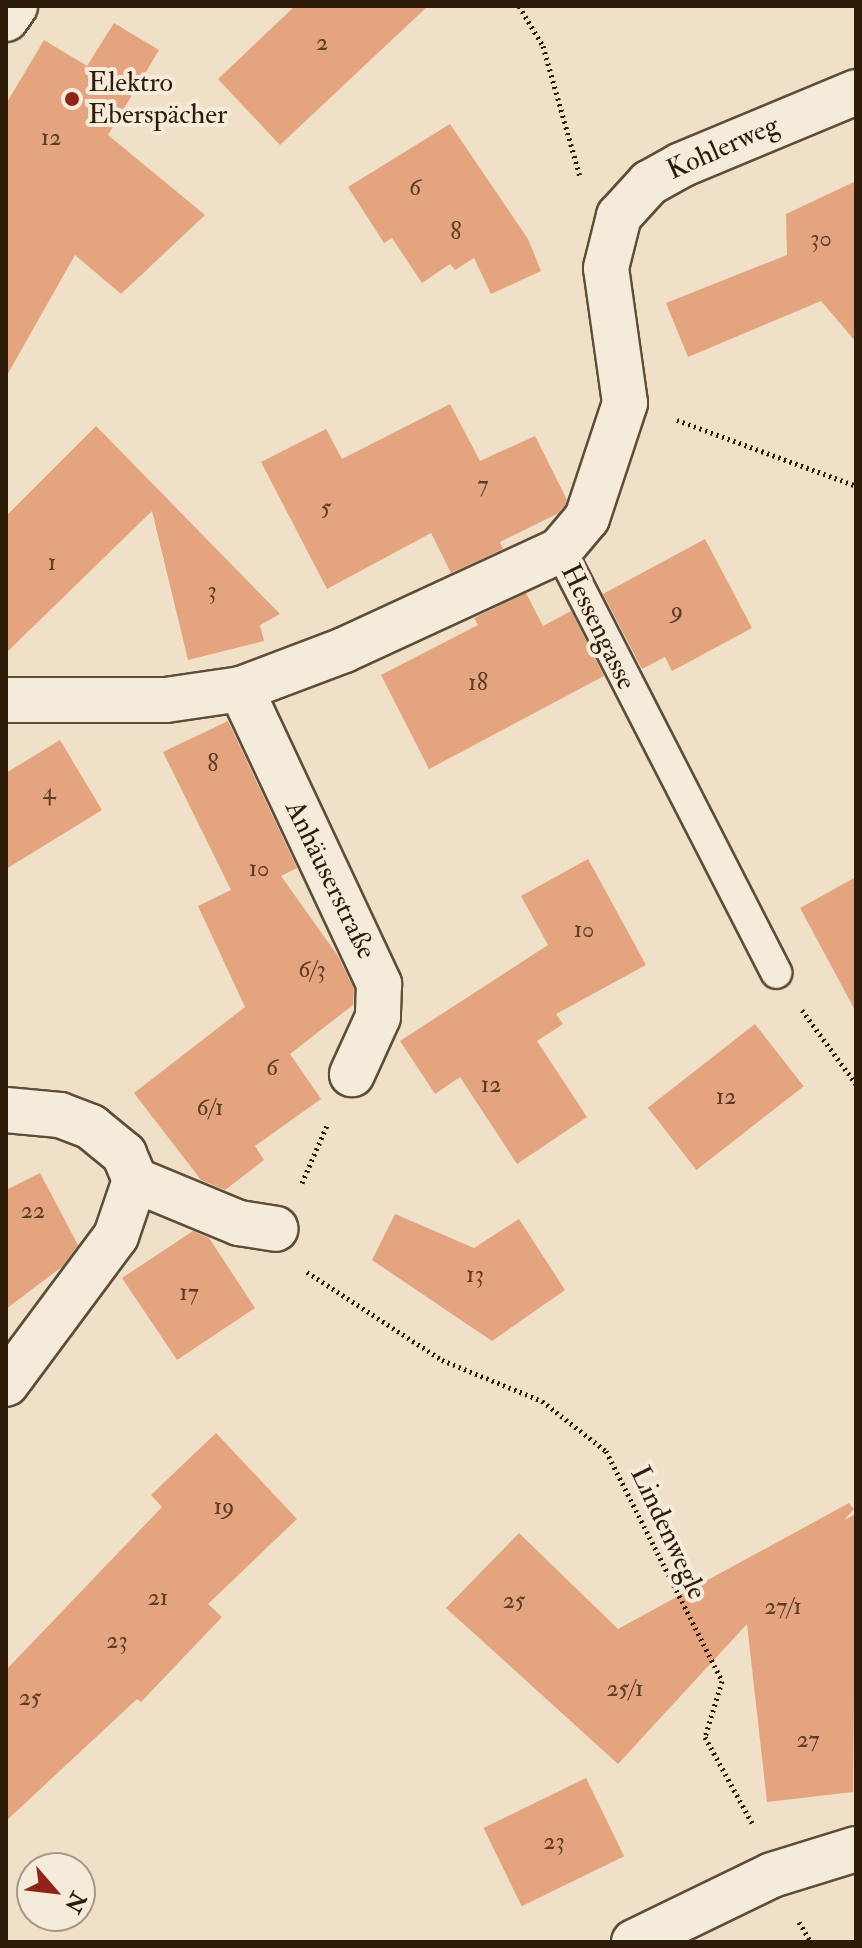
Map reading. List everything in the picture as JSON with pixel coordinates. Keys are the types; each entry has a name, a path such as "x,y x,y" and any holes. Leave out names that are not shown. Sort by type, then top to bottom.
{"street":[{"path":"6,19 15,6"},
{"name":"Kohlerweg","path":"611,233 631,199 670,171 856,92"},
{"name":"Hessengasse","path":"560,550 587,518 625,403 606,268 611,233"},
{"path":"6,700 166,700 241,689 344,650 560,550"},
{"name":"Anhäuserstraße","path":"241,689 379,984 378,1017 352,1074"},
{"path":"6,1110 60,1115 91,1127 124,1154 135,1180 116,1236 6,1384"},
{"path":"135,1180 239,1223 276,1229"},
{"path":"634,1942 772,1875 856,1849"}],"lane":[{"name":"Hessengasse","path":"560,550 776,973"}],"path":[{"path":"519,6 550,65 587,205 611,233"},
{"path":"625,403 856,486"},
{"path":"776,973 856,1084"},
{"path":"276,1229 352,1074"},
{"name":"Lindenwegle","path":"276,1229 272,1245 277,1252 442,1360 542,1401 606,1451 722,1681 705,1737 761,1841 772,1875"}],"building":[{"path":"295,6 428,6 280,145 218,79"},
{"path":"114,23 159,50 108,135 205,215 121,294 75,255 6,377 6,104 44,40 87,66"},
{"path":"450,124 528,239 541,271 491,294 474,258 455,270 450,264 422,283 392,238 384,243 348,187"},
{"path":"856,181 856,342 821,301 688,357 666,303 787,255 786,214"},
{"path":"450,404 480,461 535,436 567,500 565,506 557,514 500,542 503,549 451,573 431,533 327,589 261,462 326,429 342,459"},
{"path":"96,426 280,614 260,625 264,641 188,660 152,511 6,653 6,516"},
{"path":"705,539 752,628 672,671 665,657 642,669 603,594"},
{"path":"526,593 543,626 571,611 604,676 429,769 381,675 478,625 474,618"},
{"path":"228,721 297,868 281,876 338,956 354,989 353,1005 290,1054 321,1099 255,1146 264,1160 225,1190 201,1180 134,1093 245,1007 198,906 231,890 163,752"},
{"path":"60,740 102,810 6,869 6,773"},
{"path":"588,859 646,965 556,1014 563,1024 537,1041 587,1117 517,1164 460,1077 435,1094 400,1041 548,945 521,896"},
{"path":"856,877 856,1012 800,908"},
{"path":"755,1024 804,1086 696,1170 648,1108"},
{"path":"40,1173 78,1245 63,1266 6,1309 6,1190"},
{"path":"395,1214 474,1248 519,1219 565,1290 492,1341 372,1260"},
{"path":"193,1231 209,1238 255,1308 177,1360 122,1278"},
{"path":"216,1433 297,1519 208,1604 222,1617 141,1702 137,1699 6,1821 6,1670 162,1507 151,1495"},
{"path":"849,1503 854,1509 844,1520 856,1514 853,1792 767,1802 747,1624 618,1764 446,1608 519,1533 618,1629"},
{"path":"586,1778 624,1856 522,1906 484,1828"}],"place":[{"name":"Elektro Eberspächer","path":"72,99"}]}
